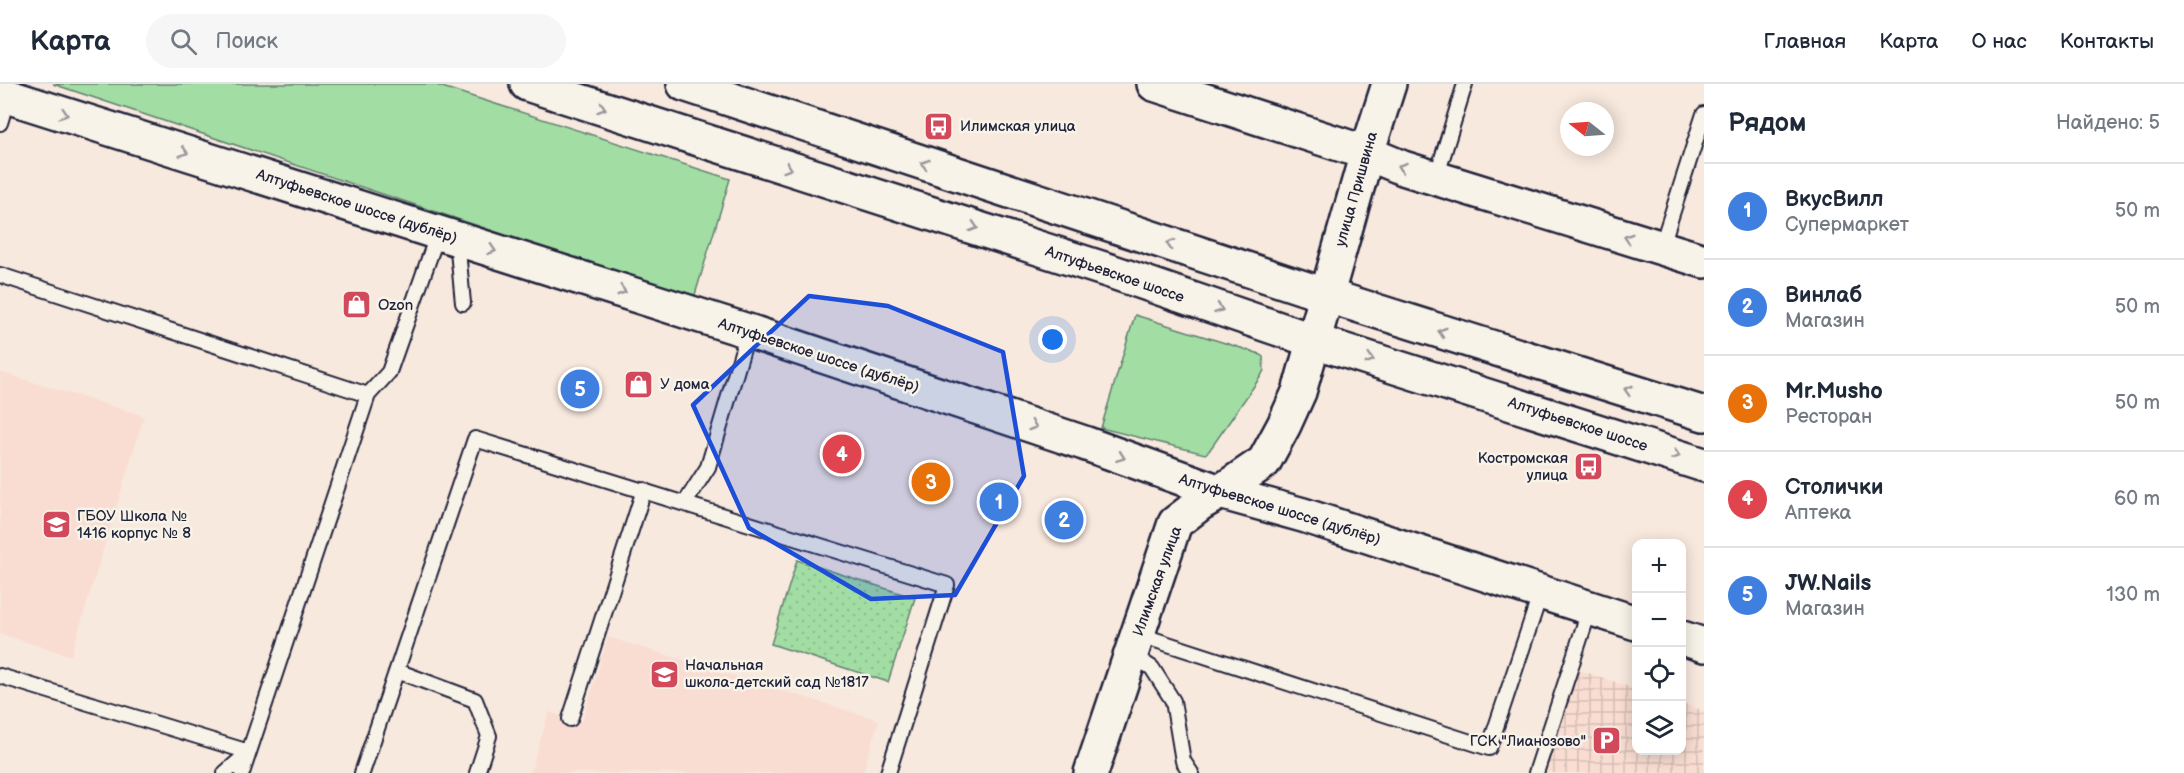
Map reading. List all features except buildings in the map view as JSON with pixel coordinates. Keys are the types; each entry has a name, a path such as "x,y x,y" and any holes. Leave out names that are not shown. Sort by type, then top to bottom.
{"main road":[{"name":"Алтуфьевское шоссе","path":"526,84 1110,271 1314,341 1704,465"},
{"path":"684,84 1325,295 1704,414"},
{"path":"1154,84 1366,153 1403,168 1704,261"},
{"name":"улица Пришвина","path":"1325,295 1366,153 1389,84"},
{"name":"Алтуфьевское шоссе (дублёр)","path":"3,104 448,235 1084,443 1220,492 1303,515 1632,622"},
{"name":"Илимская улица","path":"1091,773 1175,523 1201,502 1220,492 1263,462 1299,392 1325,295"},
{"path":"1158,470 1175,495 1175,523"},
{"path":"1686,639 1704,645"}],"lane":[{"path":"1436,178 1465,84"},
{"path":"1661,248 1698,157 1704,114"},
{"path":"448,235 463,303"},
{"path":"242,773 368,395 389,372 448,235"},
{"path":"0,275 368,395"},
{"path":"685,503 708,467 748,332"},
{"path":"362,773 475,439 947,585 888,773"},
{"path":"570,719 644,490"},
{"path":"1134,644 1489,748 1541,592"},
{"path":"1536,773 1590,608"},
{"path":"1134,644 1173,701 1183,761 1191,773"},
{"path":"397,671 476,700 489,736 477,773"},
{"path":"0,675 249,752"},
{"path":"225,773 249,752"}],"highlighted area":[{"path":"809,296 888,306 1003,352 1024,476 955,595 871,599 749,528 693,405"}],"shaded area":[{"name":"ГБОУ Школа № 1416 корпус № 8","path":"0,372 144,416 71,656 0,634"},
{"name":"Начальная школа-детский сад №1817","path":"608,637 879,720 863,773 530,773 549,712 582,722"},
{"path":"1565,665 1632,688 1632,755 1686,755 1686,704 1704,711 1704,773 1528,773"}],"green space":[{"path":"53,84 433,84 730,179 694,298"},
{"path":"1135,315 1257,353 1263,357 1264,370 1261,376 1205,454 1101,428"},
{"path":"797,560 915,598 888,682 771,644"}],"place":[{"name":"Илимская улица","path":"939,126"},
{"name":"Ozon","path":"357,305"},
{"name":"У дома","path":"639,384"},
{"name":"JW.Nails","path":"580,389"},
{"name":"Столички","path":"842,454"},
{"name":"Костромская улица","path":"1589,467"},
{"name":"Mr.Musho","path":"931,482"},
{"name":"ВкусВилл","path":"999,502"},
{"name":"Винлаб","path":"1064,520"},
{"name":"ГБОУ Школа № 1416 корпус № 8","path":"56,525"},
{"name":"Начальная школа-детский сад №1817","path":"664,674"},
{"name":"ГСК \"Лианозово\"","path":"1607,741"}]}
